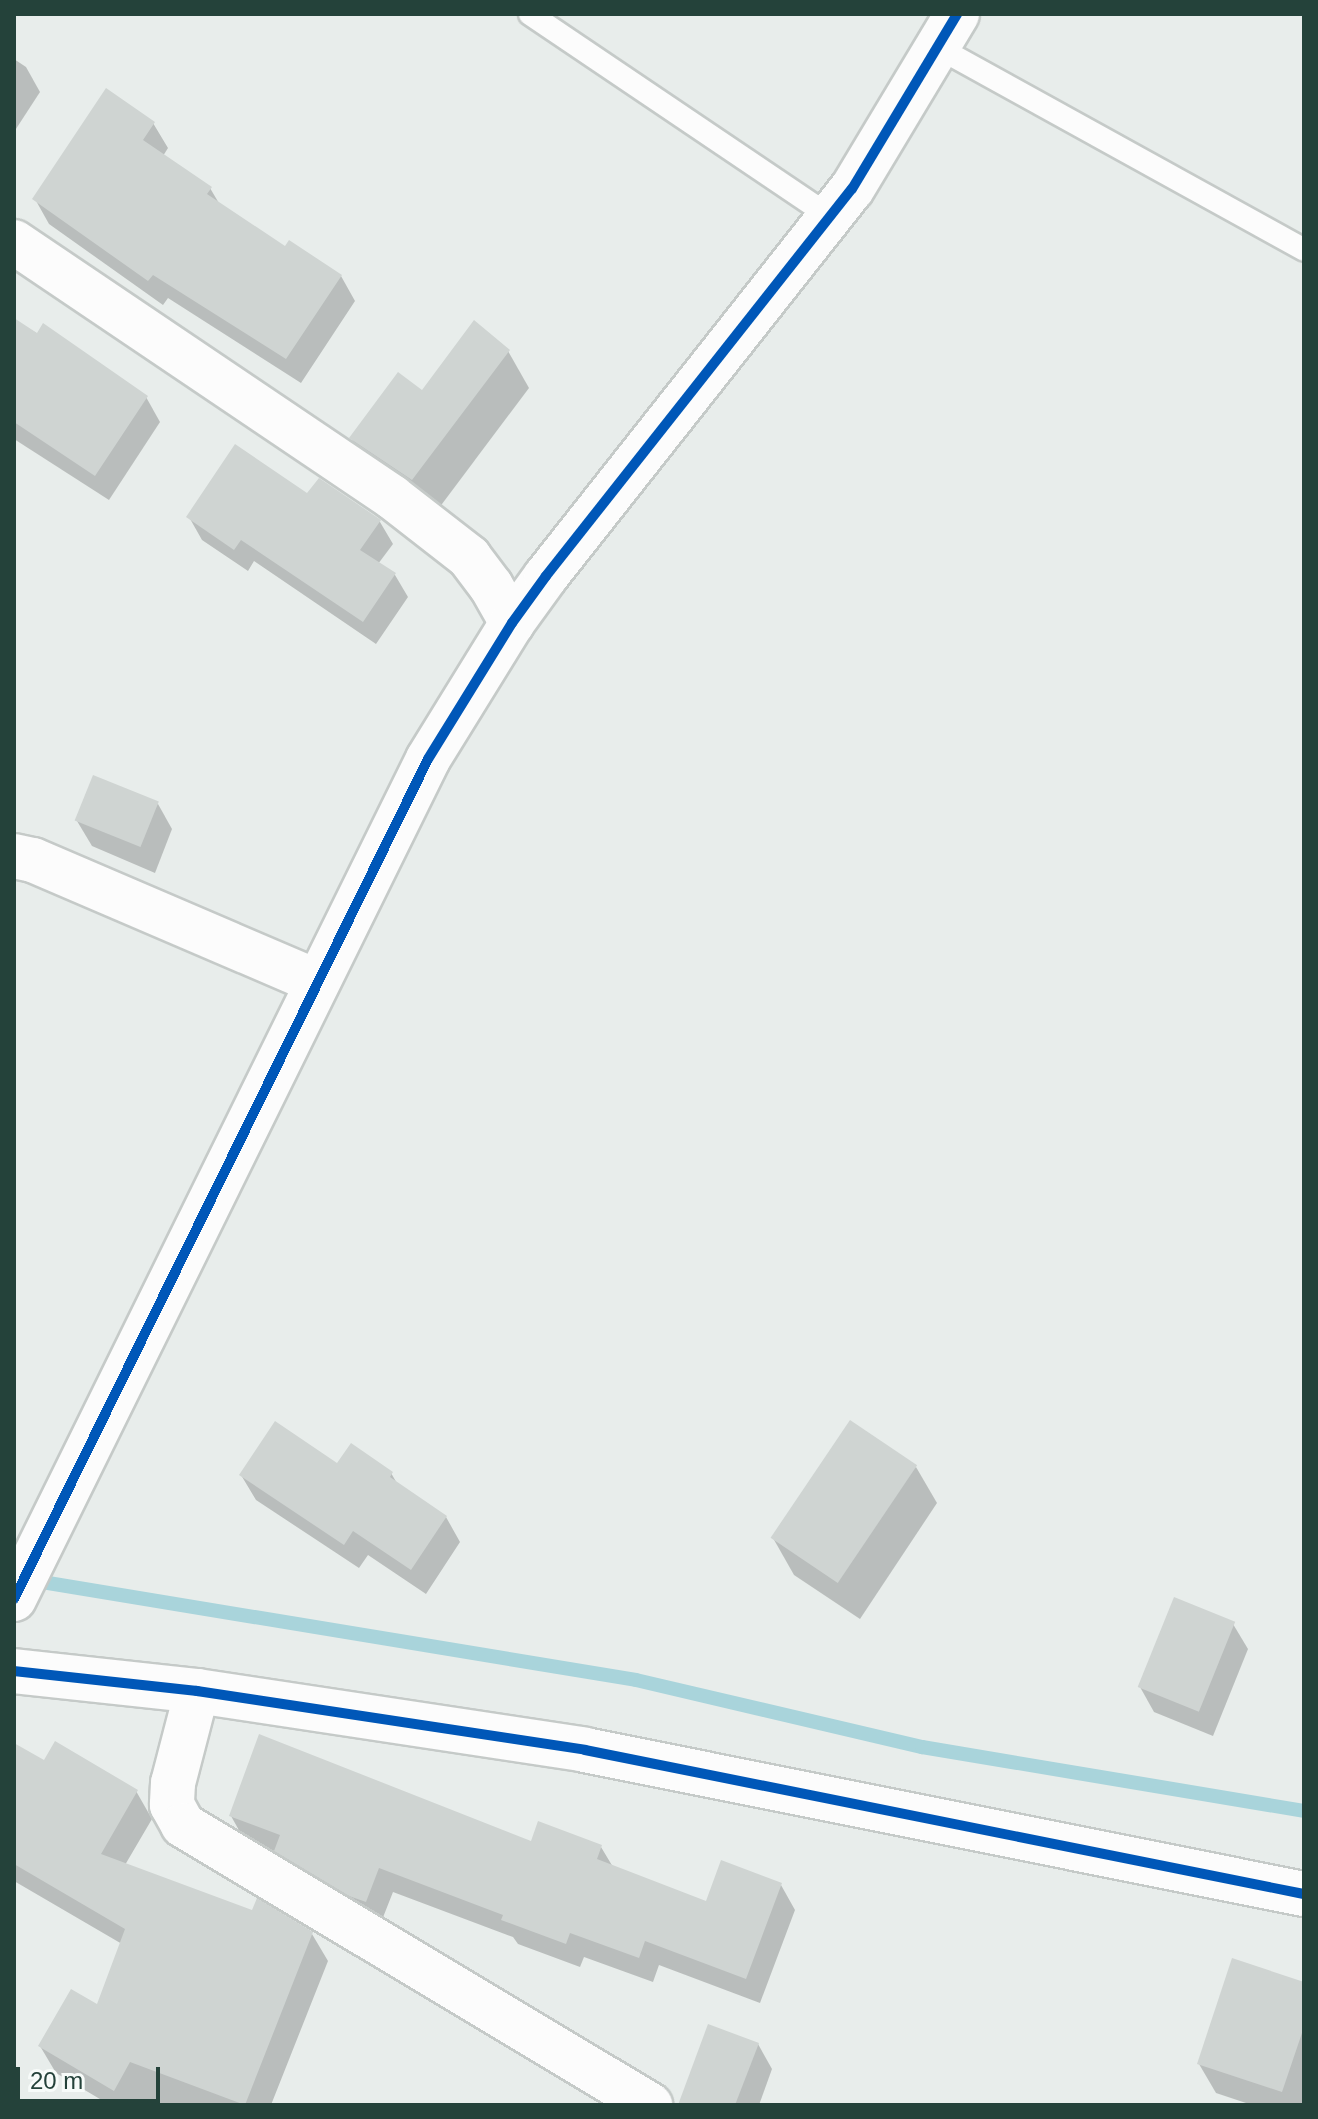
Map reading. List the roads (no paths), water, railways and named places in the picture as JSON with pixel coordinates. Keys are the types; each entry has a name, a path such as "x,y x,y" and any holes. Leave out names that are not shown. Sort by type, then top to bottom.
{"street":[{"path":"14,1599 428,759 512,623 852,189 947,30"},
{"path":"14,242 392,497 469,557 491,586 512,623"},
{"path":"14,856 33,860 317,982"},
{"path":"14,1671 197,1691 585,1750 1304,1894"},
{"path":"197,1691 173,1783 172,1805 183,1825 650,2105"}],"lane":[{"path":"530,14 829,216"},
{"path":"947,30 1304,250"}],"waterway":[{"path":"30,1580 636,1680 922,1747 1304,1811"}]}
